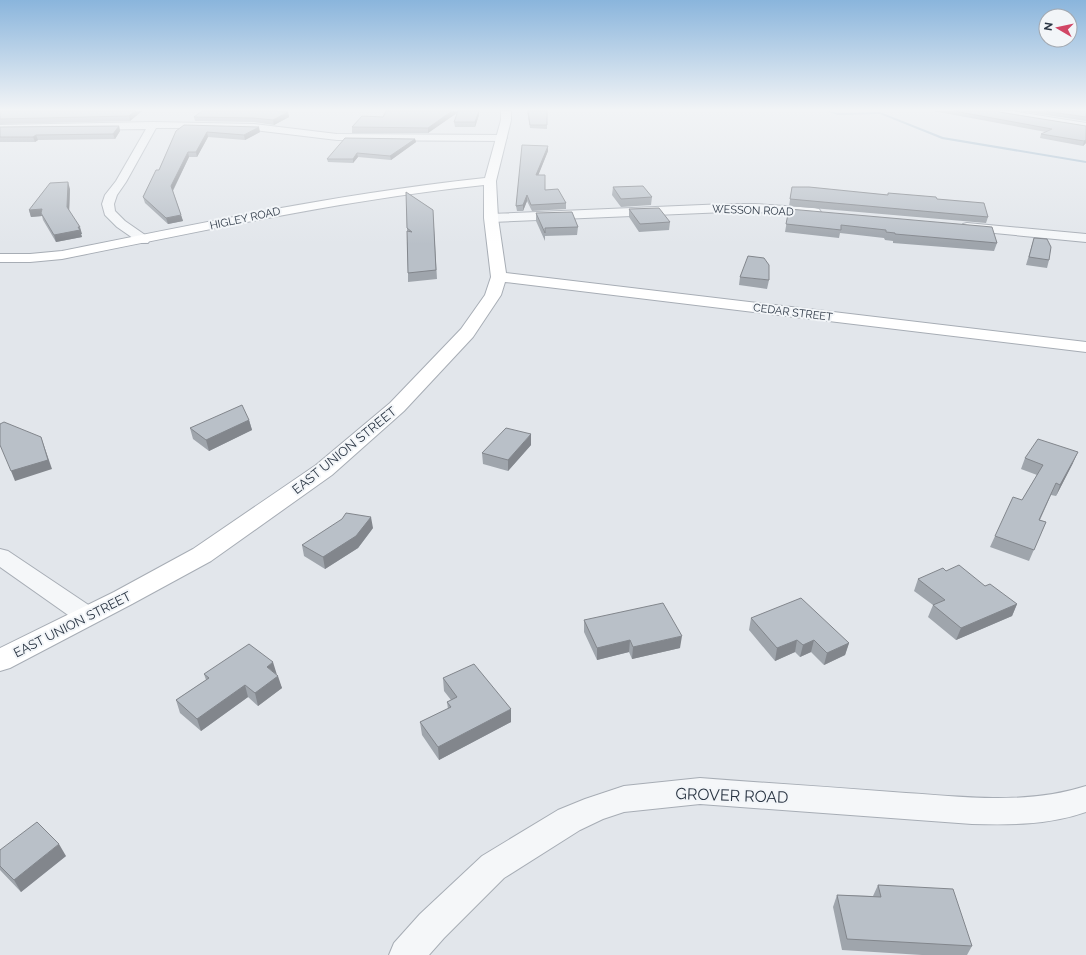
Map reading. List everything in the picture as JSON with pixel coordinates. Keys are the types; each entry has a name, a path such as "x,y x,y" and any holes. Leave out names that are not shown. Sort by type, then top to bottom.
{"street":[{"path":"136,156 121,182 111,195 108,204 109,212 121,224 144,240"},
{"name":"EAST UNION STREET","path":"0,660 202,555 324,470 397,407 467,333 493,295 499,277 491,218 490,181 497,156"},
{"name":"HIGLEY ROAD","path":"0,258 30,258 62,255 144,240 295,208 432,187 490,181"},
{"name":"WESSON ROAD","path":"491,218 726,208 755,208 828,214"},
{"path":"954,226 1086,238"},
{"name":"CEDAR STREET","path":"499,277 1086,347"},
{"path":"0,556 87,616"},
{"name":"GROVER ROAD","path":"406,955 432,926 494,867 569,820 596,808 624,799 700,791 972,811 1013,811 1051,808 1086,799"}],"building":[{"path":"165,156 186,156 171,186 181,215 166,218 143,197 156,170 159,170"},
{"path":"330,156 355,156 353,159 327,159"},
{"path":"521,156 544,156 536,175 545,175 545,190 558,189 566,203 531,205 527,195 523,205 516,206"},
{"path":"68,182 67,207 80,227 78,227 80,230 54,235 41,213 42,209 29,210 50,183"},
{"path":"643,186 652,197 621,199 613,187"},
{"path":"792,187 809,187 888,195 888,193 936,197 937,199 984,203 988,217 790,199"},
{"path":"406,192 433,210 436,270 408,273 407,231 412,232 407,228"},
{"path":"659,208 670,222 640,224 629,209"},
{"path":"789,209 992,227 997,243 895,234 886,232 886,230 841,225 841,230 786,224"},
{"path":"572,212 578,227 545,228 545,233 536,213"},
{"path":"1034,238 1047,239 1051,247 1049,260 1029,257"},
{"path":"748,256 764,258 769,265 769,280 740,277"},
{"path":"242,405 249,420 206,440 190,428"},
{"path":"4,422 41,437 48,460 11,471 0,445 0,424"},
{"path":"506,428 531,434 508,460 482,453"},
{"path":"1038,439 1078,452 1060,485 1056,483 1039,520 1046,522 1034,550 995,536 1013,497 1022,500 1043,465 1025,458"},
{"path":"346,513 371,517 356,536 323,557 302,545 342,519"},
{"path":"959,565 985,586 990,584 1017,604 961,628 933,605 945,600 918,579 943,568 946,571"},
{"path":"801,598 849,643 827,653 814,640 803,645 797,640 777,648 751,618"},
{"path":"663,603 682,636 633,647 630,640 597,648 584,620"},
{"path":"249,644 273,662 267,667 278,676 255,693 245,685 197,719 176,700 209,678 204,674"},
{"path":"474,664 511,709 438,747 420,722 451,707 447,702 457,697 443,678"},
{"path":"37,822 59,844 14,880 0,866 0,850"},
{"path":"878,885 953,889 972,946 847,939 837,895 881,897"}],"waterway":[{"path":"1047,156 1086,162"}]}
